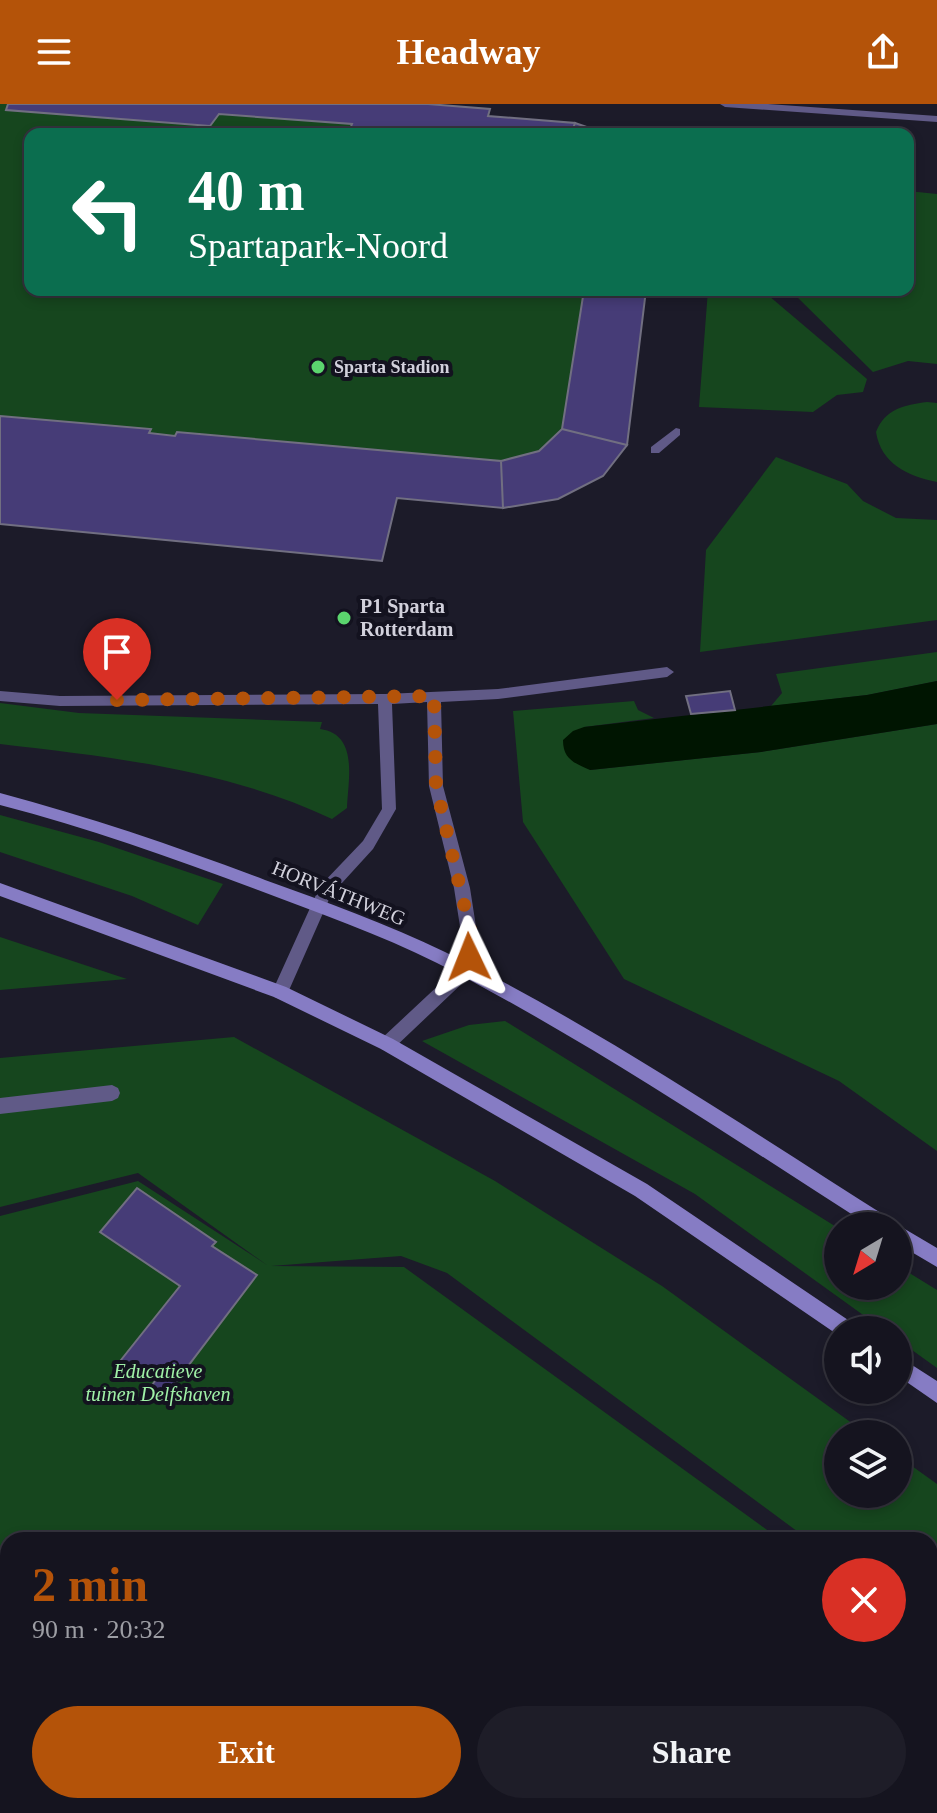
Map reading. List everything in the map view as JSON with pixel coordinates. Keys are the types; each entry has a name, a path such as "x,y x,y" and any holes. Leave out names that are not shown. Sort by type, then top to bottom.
{"main road":[{"name":"HORVÁTHWEG","path":"0,799 91,824 316,905 465,970 685,1100 864,1212"},
{"path":"0,889 280,992 387,1044 641,1190 826,1316"},
{"path":"912,1243 937,1258"},
{"path":"912,1375 937,1393"}],"street":[{"path":"725,104 937,119"},
{"path":"655,450 676,432"},
{"path":"0,696 60,701 385,699 498,694 667,672"},
{"path":"387,1044 465,970 471,934 436,786 434,696"},
{"path":"280,992 316,905 368,845 389,809 385,699"},
{"path":"0,1106 112,1093"}],"green space":[{"name":"Sparta Stadion","path":"0,104 428,104 490,109 489,117 574,123 589,128 24,128 24,296 645,296 627,445 603,476 558,499 503,508 397,498 389,530 97,533 0,524"},
{"path":"914,192 937,194 937,364 908,361 873,372 796,296 914,296"},
{"path":"708,296 769,296 867,379 863,392 837,395 813,412 699,407"},
{"path":"927,402 937,403 937,482 898,467 884,452 876,432 890,413"},
{"path":"776,457 847,484 863,501 896,518 937,520 937,620 700,652 706,550"},
{"path":"937,652 937,681 867,695 771,706 782,693 776,674"},
{"path":"634,701 638,710 654,718 584,727 590,770 761,752 937,724 937,1151 839,1081 624,979 523,822 513,711"},
{"path":"0,703 79,713 322,722 320,729 332,733 346,749 349,772 347,808 332,819 293,802 211,777 85,754 0,744"},
{"path":"0,815 99,842 223,884 198,925 132,896 0,852"},
{"path":"0,937 127,979 0,990"},
{"path":"505,1021 824,1219 824,1287 695,1194 422,1041 469,1025"},
{"name":"Educatieve tuinen Delfshaven","path":"234,1037 495,1181 662,1286 848,1420 824,1420 824,1508 912,1508 912,1466 937,1484 937,1532 798,1532 447,1273 401,1256 271,1266 404,1267 770,1532 0,1532 0,1216 138,1181 267,1265 138,1173 0,1207 0,1058"},
{"path":"912,1275 937,1290 937,1368 912,1350 912,1316 865,1316 842,1300 912,1300"}],"shaded area":[{"path":"937,681 937,724 761,752 590,770 570,760 565,752 563,740 584,727 867,695"}],"building":[{"path":"8,104 428,104 490,109 488,116 575,123 573,128 350,128 352,124 219,114 210,126 6,110"},
{"path":"575,123 590,128 573,128"},
{"path":"583,296 645,296 627,445 562,429"},
{"path":"0,416 151,429 149,433 175,436 177,432 501,461 503,508 397,498 382,561 0,524"},
{"path":"562,429 627,445 603,476 558,499 503,508 501,461 539,451"},
{"path":"730,691 735,710 691,714 686,696"},
{"path":"137,1188 216,1242 212,1246 257,1275 163,1399 149,1389 155,1381 136,1368 130,1375 117,1365 180,1286 100,1232"}],"place":[{"name":"Sparta Stadion","path":"318,367"},
{"name":"P1 Sparta Rotterdam","path":"344,618"}],"route":[{"path":"117,700 434,696 436,786 471,934 469,957"}]}
